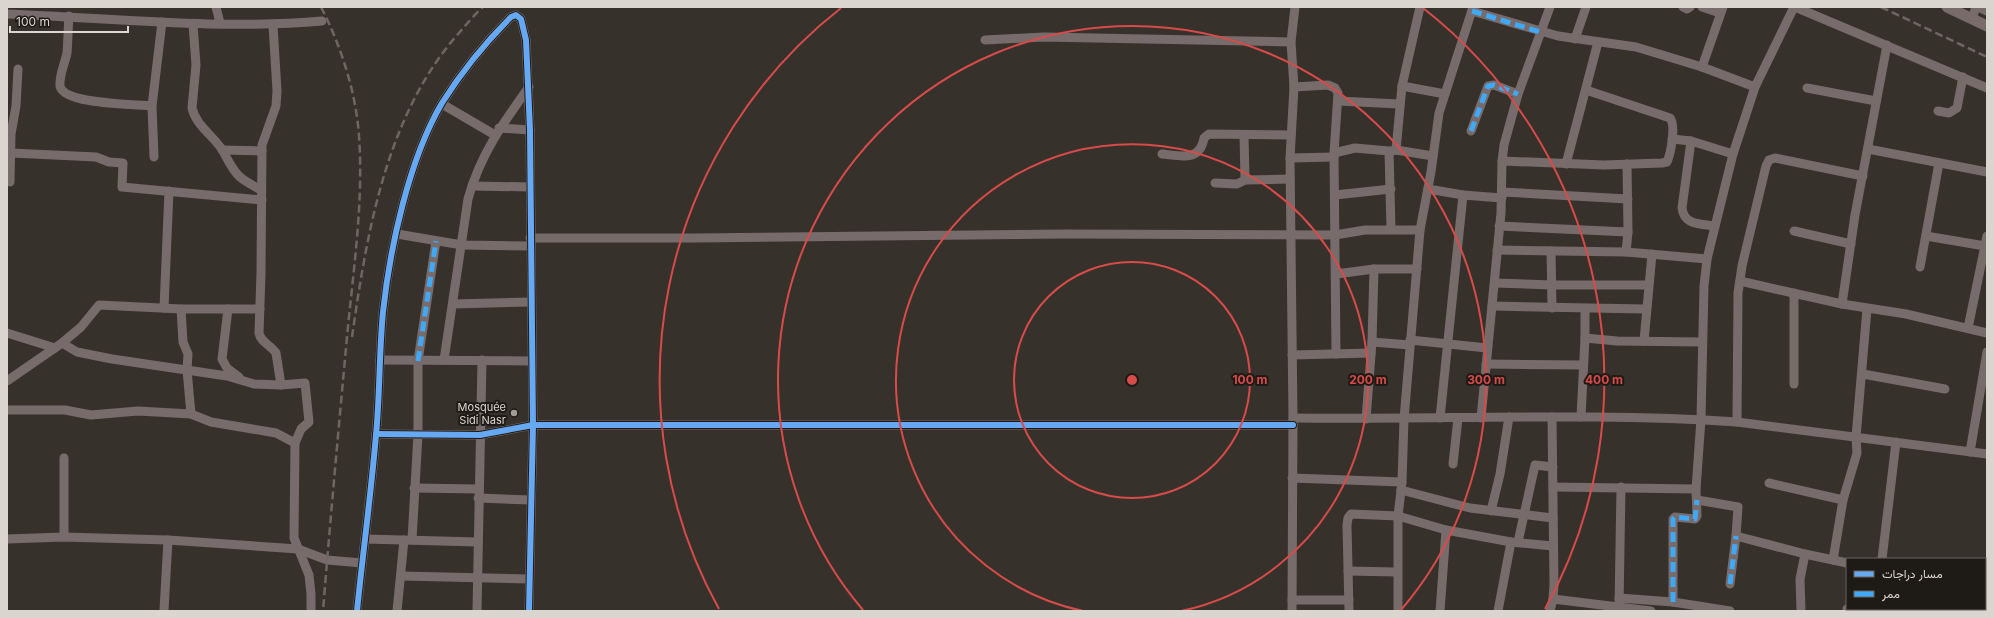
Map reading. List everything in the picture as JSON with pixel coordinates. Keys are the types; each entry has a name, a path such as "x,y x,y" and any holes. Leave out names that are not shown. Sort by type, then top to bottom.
{"main road":[{"path":"1981,7 1987,10"},
{"path":"1953,8 1987,26"}],"street":[{"path":"216,7 220,24"},
{"path":"1292,611 1293,421 1290,158 1294,87 1291,42 1295,7"},
{"path":"1391,229 1390,189 1392,151 1402,86 1420,7"},
{"path":"1480,418 1495,283 1502,195 1502,161 1504,145 1518,94 1550,7"},
{"path":"1575,39 1586,7"},
{"path":"1683,7 1687,9 1690,7"},
{"path":"1702,7 1722,10 1702,67"},
{"path":"1673,602 1673,519 1675,517 1695,519 1697,516 1696,488 1701,419 1704,286 1707,259 1733,154 1755,87 1795,7 1987,88"},
{"path":"1972,19 1976,7"},
{"path":"1398,611 1398,516 1402,486 1404,419 1420,230 1428,189 1439,112 1472,9 1540,32 1575,39 1610,42 1636,47 1702,67 1755,87"},
{"path":"7,14 69,16 194,24 273,26 322,21"},
{"path":"357,611 376,434 383,312 397,234 411,178 428,133 442,104 485,43 511,17 516,15 521,19 526,40 530,130 533,425 529,611"},
{"path":"69,16 67,54 60,81 61,88 64,93 77,98 99,102 152,106"},
{"path":"154,157 152,106 162,22"},
{"path":"194,24 196,65 193,114 196,120 222,150 229,164 239,176 261,190"},
{"path":"273,26 277,91 276,106 262,145 260,337 276,353 281,385"},
{"path":"985,40 1044,37 1291,42"},
{"path":"1566,164 1598,42"},
{"path":"1842,304 1862,176 1887,45"},
{"path":"10,182 11,134 16,106 18,69"},
{"path":"1938,111 1949,113 1957,108 1963,77"},
{"path":"1294,87 1328,85 1335,88 1338,93 1334,155 1336,354"},
{"path":"1471,131 1488,86 1494,85 1518,94"},
{"path":"1402,86 1445,94"},
{"path":"444,360 472,186 497,132 529,87"},
{"path":"1806,88 1876,101"},
{"path":"1502,161 1566,164 1627,164 1667,162 1672,139 1673,123 1670,118 1586,90"},
{"path":"1338,101 1399,104"},
{"path":"442,104 497,132 530,130"},
{"path":"1162,154 1192,155 1199,152 1204,138 1209,134 1291,135"},
{"path":"1244,135 1245,180"},
{"path":"1672,139 1691,140 1733,154"},
{"path":"1691,140 1682,208 1683,216 1688,222 1715,226"},
{"path":"1290,158 1334,155 1355,148 1433,156"},
{"path":"1868,149 1987,172"},
{"path":"222,150 262,151"},
{"path":"11,153 96,157 109,162 123,163 122,187 262,200"},
{"path":"1737,422 1738,293 1742,266 1766,166 1769,160 1775,158 1862,176"},
{"path":"1920,267 1939,163"},
{"path":"1626,252 1628,232 1627,164"},
{"path":"1215,184 1237,184 1245,180 1290,179"},
{"path":"472,186 530,187"},
{"path":"1335,195 1390,189"},
{"path":"1428,189 1463,195 1628,199"},
{"path":"164,308 169,191"},
{"path":"1440,418 1463,195"},
{"path":"1499,226 1628,232"},
{"path":"397,234 462,245 696,238 1292,234 1335,235 1365,230 1420,230"},
{"path":"1794,232 1851,244"},
{"path":"1926,236 1986,241 1968,328"},
{"path":"397,611 414,488 418,434 418,361 436,241"},
{"path":"1497,250 1626,252 1707,259"},
{"path":"1551,251 1552,308"},
{"path":"1644,341 1645,309 1652,254"},
{"path":"1336,274 1374,269 1417,269"},
{"path":"1366,419 1372,342 1374,269"},
{"path":"1740,281 1867,309 1906,314 1987,333"},
{"path":"1495,283 1552,285 1648,285"},
{"path":"1794,293 1794,384"},
{"path":"454,304 531,302"},
{"path":"7,381 81,327 99,305 181,309 260,309"},
{"path":"1492,306 1645,309"},
{"path":"181,309 183,342 188,354 187,370 191,414"},
{"path":"228,309 222,359 227,368 246,381"},
{"path":"1581,417 1585,338 1584,309"},
{"path":"1833,560 1843,500 1857,453 1856,437 1863,374 1867,309"},
{"path":"7,333 58,345 77,352 187,370 246,381 254,384 281,385 305,383 308,422 301,429 295,443 294,538 309,575 312,594 311,611"},
{"path":"1585,338 1702,342"},
{"path":"1372,342 1448,344 1487,348"},
{"path":"1970,452 1987,352"},
{"path":"1292,355 1371,353"},
{"path":"380,360 532,361"},
{"path":"477,611 478,493 482,360"},
{"path":"1486,364 1583,365"},
{"path":"1863,374 1945,389"},
{"path":"7,410 64,410 91,415 138,411 191,414 211,422 276,433 295,443"},
{"path":"1491,511 1500,474 1509,417"},
{"path":"1550,611 1553,599 1552,417"},
{"path":"376,434 480,435 533,425 1293,421 1581,417 1701,419 1737,422 1987,454"},
{"path":"1453,464 1458,418"},
{"path":"1882,558 1896,442"},
{"path":"64,458 64,537"},
{"path":"1498,611 1514,542 1523,516 1535,466 1553,467"},
{"path":"1292,478 1402,486 1470,508 1523,516 1553,518"},
{"path":"1769,483 1843,500"},
{"path":"1553,487 1696,488"},
{"path":"414,488 478,493 531,500"},
{"path":"1619,602 1621,488"},
{"path":"1697,500 1738,507 1730,584"},
{"path":"1349,611 1347,525 1351,514 1398,516 1446,530 1514,542 1553,546"},
{"path":"1440,611 1446,530"},
{"path":"1736,536 1804,554 1846,563"},
{"path":"7,539 64,537 168,540 298,549 327,560 362,563"},
{"path":"364,539 478,542"},
{"path":"164,610 168,540"},
{"path":"1801,611 1800,585 1804,554"},
{"path":"1348,571 1397,572"},
{"path":"402,576 478,579 529,579"},
{"path":"1553,599 1586,607 1619,602 1673,602 1730,611"},
{"path":"1292,600 1349,600"},
{"path":"1619,602 1648,611"}],"railway":[{"path":"321,7 335,37 351,86 357,119 360,162 357,242 348,322 323,611"},
{"path":"352,337 373,217 397,138 413,101 433,66 458,34 483,7"},
{"path":"1881,7 1987,57"}],"marked path":[{"path":"1472,11 1540,32"},
{"path":"1471,131 1488,86 1494,85 1518,94"},
{"path":"418,361 436,241"},
{"path":"1673,602 1673,519 1675,517 1695,519 1697,500"},
{"path":"1730,584 1736,536"}],"cycle path":[{"path":"357,611 376,435 383,312 396,232 403,204 420,150 430,125 442,103 483,47 511,17 516,15 521,19 526,40 530,130 533,425 529,611"},
{"path":"376,434 480,435 533,425 1293,425"}],"place":[{"name":"Mosquée Sidi Nasr","path":"514,413"}]}
